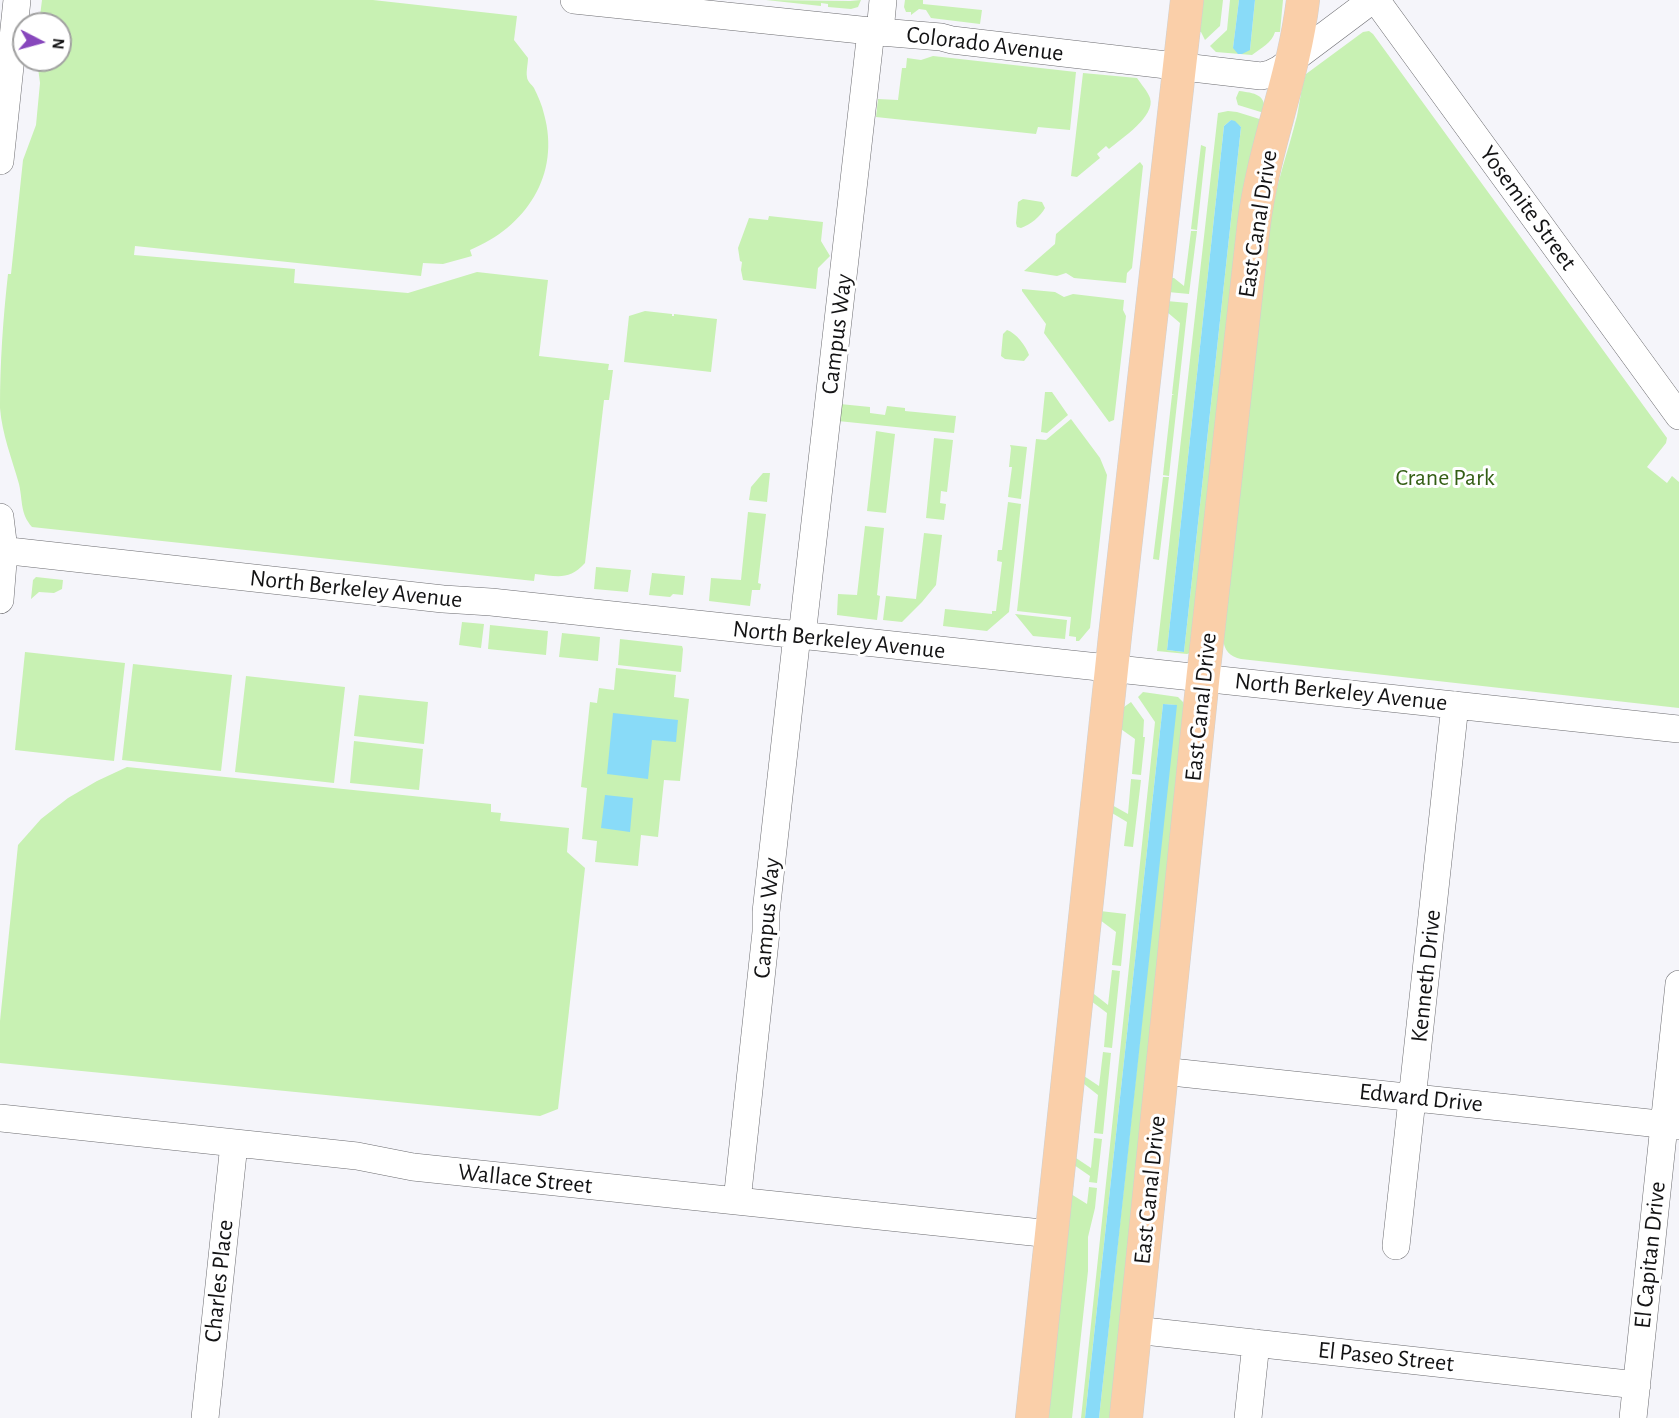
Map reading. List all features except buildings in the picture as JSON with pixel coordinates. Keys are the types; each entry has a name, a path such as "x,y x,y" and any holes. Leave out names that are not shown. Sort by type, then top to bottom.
{"main road":[{"path":"1032,1418 1112,668 1187,0"},
{"name":"East Canal Drive","path":"1126,1418 1203,677 1256,205 1300,26 1303,0"}],"street":[{"path":"0,160 17,0"},
{"name":"Colorado Avenue","path":"581,0 941,37 1261,76 1275,72 1374,0"},
{"name":"Campus Way","path":"737,1202 766,932 766,912 875,32 883,0"},
{"name":"Yosemite Street","path":"1374,0 1679,416"},
{"path":"0,517 2,550 0,600"},
{"name":"North Berkeley Avenue","path":"2,550 1679,729"},
{"name":"Kenneth Drive","path":"1396,1246 1455,705"},
{"name":"El Capitan Drive","path":"1633,1418 1672,1125 1679,984"},
{"name":"Edward Drive","path":"1162,1071 1672,1125"},
{"name":"Wallace Street","path":"0,1118 357,1156 413,1167 1051,1234"},
{"name":"Charles Place","path":"205,1418 234,1144"},
{"name":"El Paseo Street","path":"1135,1330 1637,1385"},
{"path":"1248,1418 1256,1343"}],"green space":[{"path":"42,0 373,0 517,16 514,40 528,58 527,78 534,88 543,111 548,136 547,158 543,178 523,213 508,228 470,250 472,256 443,264 423,263 421,276 135,246 134,255 295,269 294,283 408,293 477,272 548,280 539,356 609,364 608,370 613,370 609,400 604,400 585,563 579,569 562,576 535,574 534,581 32,527 24,512 19,484 5,437 1,418 0,391 8,274 11,274 23,160 36,125 40,83 39,72 72,72 72,12 40,12"},
{"path":"766,0 861,0 858,7 851,9 828,7 828,4 821,3 821,6"},
{"path":"905,0 923,0 923,4 982,10 980,24 931,18 926,10 919,9 911,15 911,12 906,12 904,7"},
{"path":"1201,0 1223,0 1220,26 1205,40 1201,32 1197,31"},
{"path":"1230,0 1239,0 1233,48 1250,50 1255,0 1283,0 1280,32 1275,32 1269,42 1252,55 1216,52 1210,46 1227,30"},
{"name":"Crane Park","path":"1369,31 1667,438 1666,443 1647,467 1667,483 1672,476 1679,482 1679,708 1241,659 1231,655 1225,646 1223,639 1275,194 1306,74 1363,32"},
{"path":"933,56 1076,72 1070,130 1038,127 1036,134 876,117 878,99 898,100 902,68 906,68 907,58 921,60"},
{"path":"1083,73 1137,78 1150,98 1150,105 1143,119 1129,133 1109,149 1106,146 1097,154 1100,158 1077,177 1071,176"},
{"path":"1239,91 1261,98 1264,113 1238,105 1236,98"},
{"path":"1237,112 1266,121 1190,653 1187,654 1157,651 1218,113","holes":["1231,120 1241,127 1184,652 1167,650 1224,126"]},
{"path":"1201,145 1206,147 1197,230 1191,229"},
{"path":"1140,162 1143,166 1132,268 1127,273 1126,283 1074,278 1066,273 1057,276 1024,271 1055,244 1056,234"},
{"path":"1023,199 1042,202 1045,208 1035,220 1021,228 1017,227 1016,223 1018,202"},
{"path":"769,216 823,222 821,241 830,256 818,268 816,289 743,280 738,248 749,218 768,220"},
{"path":"1191,231 1197,231 1189,294 1168,292 1171,278 1184,286"},
{"path":"1022,289 1055,292 1064,297 1073,294 1124,300 1123,310 1126,316 1114,420 1109,422 1044,333 1046,324"},
{"path":"1167,301 1188,303 1169,476 1163,475 1172,395 1174,395 1172,394 1180,323 1167,312"},
{"path":"645,311 672,314 672,316 674,314 717,319 711,372 624,362 629,316"},
{"path":"1007,330 1026,348 1029,355 1024,361 1005,359 1001,356 1003,334"},
{"path":"1045,392 1052,392 1068,415 1047,433 1041,432"},
{"path":"840,404 870,407 870,413 885,415 887,406 905,408 905,411 956,416 954,433 838,421"},
{"path":"1071,419 1100,458 1107,475 1090,628 1079,641 1076,641 1076,637 1069,636 1071,617 1017,611 1036,439 1046,440"},
{"path":"876,431 895,434 886,513 867,511"},
{"path":"934,438 953,440 947,492 941,491 940,503 946,504 944,520 926,518"},
{"path":"1010,445 1027,447 1021,499 1008,497 1012,467 1009,467"},
{"path":"763,473 770,473 767,502 749,500 751,487"},
{"path":"1163,477 1169,477 1159,560 1153,559"},
{"path":"1008,502 1021,504 1009,612 987,631 943,626 945,609 992,614 992,611 996,611 1002,562 997,561 998,550 1002,550"},
{"path":"748,512 766,514 758,583 761,584 760,590 752,590 750,606 709,601 711,578 741,580"},
{"path":"865,526 884,528 877,595 880,596 877,620 837,615 838,594 857,595"},
{"path":"924,533 942,535 936,585 902,622 883,620 886,596 916,599"},
{"path":"596,567 631,570 628,592 594,589"},
{"path":"652,573 685,576 683,595 673,594 670,597 649,595"},
{"path":"36,577 63,580 62,589 54,593 39,592 31,599 33,580"},
{"path":"1015,614 1067,620 1065,639 1033,636"},
{"path":"462,622 484,624 481,648 459,645"},
{"path":"490,625 548,631 546,655 488,649"},
{"path":"562,633 600,637 598,661 559,657"},
{"path":"620,639 682,646 681,672 618,665"},
{"path":"25,652 125,663 114,761 15,750"},
{"path":"133,664 232,675 221,771 122,760"},
{"path":"616,668 676,675 674,697 689,699 680,781 664,780 658,837 641,835 638,866 595,862 597,841 582,839 587,788 581,787 590,702 597,703 599,688 614,690"},
{"path":"246,676 345,687 334,783 235,772"},
{"path":"1143,692 1178,697 1183,702 1183,712 1186,713 1112,1418 1099,1418 1176,705 1163,704 1085,1418 1081,1418 1155,722 1138,697"},
{"path":"359,695 428,702 424,744 354,736"},
{"path":"1131,702 1144,720 1143,737 1145,737 1141,775 1132,774 1135,739 1118,727 1120,706 1124,707"},
{"path":"354,741 423,749 419,790 350,783"},
{"path":"127,767 491,804 491,812 501,813 500,821 569,828 567,852 585,868 558,1109 540,1116 0,1063 0,1021 18,845 41,819 68,798"},
{"path":"1131,779 1141,780 1133,847 1124,846 1127,822 1112,813 1112,805 1128,814"},
{"path":"1100,911 1126,914 1121,966 1112,965 1116,932 1100,920"},
{"path":"1112,970 1120,971 1112,1048 1104,1047 1107,1013 1091,1001 1094,994 1108,1005"},
{"path":"1103,1052 1111,1053 1103,1134 1094,1133 1098,1095 1084,1084 1084,1076 1099,1086"},
{"path":"1094,1138 1102,1139 1097,1183 1089,1182 1090,1176 1074,1165 1076,1158 1091,1168"},
{"path":"1089,1187 1097,1188 1088,1237 1088,1271 1072,1418 1046,1418 1071,1194 1087,1204"}],"water":[{"path":"1239,0 1255,0 1250,50 1242,54 1238,54 1233,48"},
{"path":"1231,120 1241,127 1184,652 1167,650 1224,126"},
{"path":"1163,704 1177,705 1099,1418 1085,1418"},
{"path":"613,713 678,720 676,742 652,740 648,779 607,774"},
{"path":"605,795 633,798 630,832 601,828"}]}
